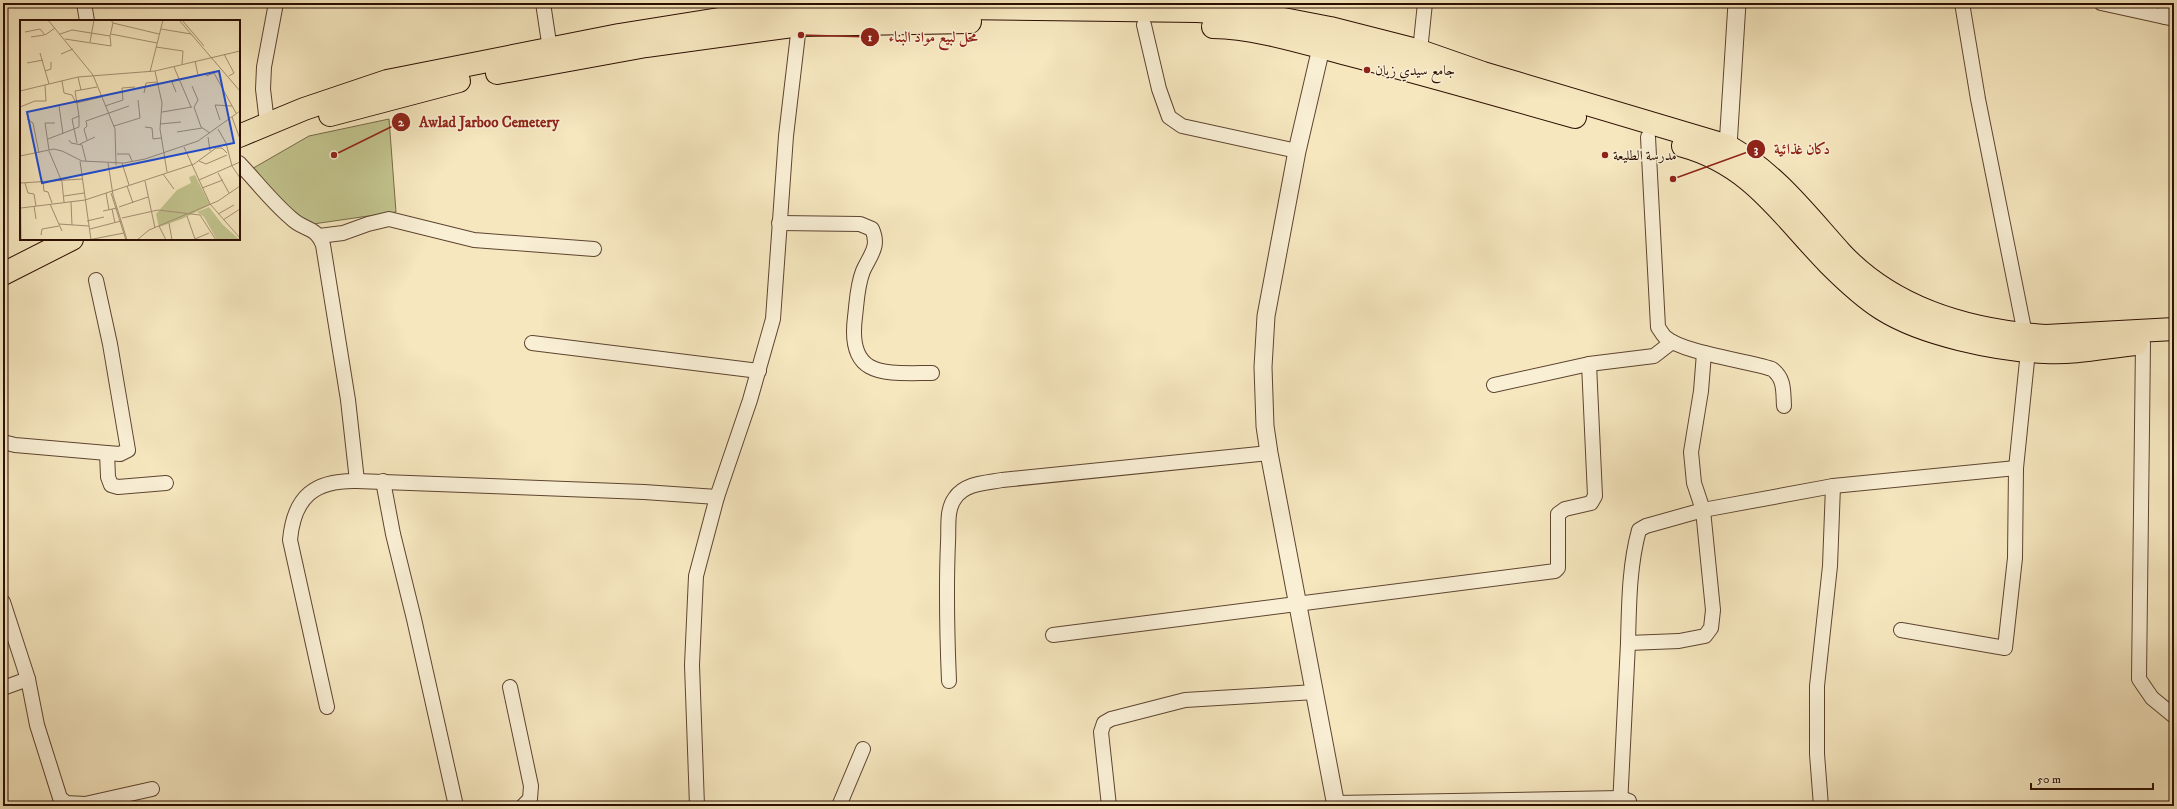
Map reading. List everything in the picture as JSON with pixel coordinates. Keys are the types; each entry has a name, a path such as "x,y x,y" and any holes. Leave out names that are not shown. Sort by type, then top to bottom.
{"main road":[{"path":"240,136 267,123 387,81 551,55 646,46 800,11 1197,11 1262,17 1330,28 1416,61 1648,137 1692,148 1724,153"},
{"path":"800,11 1002,21 1218,27 1262,17 1321,48 1416,61 1491,76 1724,153 1779,207 1829,264 1853,286 1882,309 1915,325 1944,334 1999,347 2026,342 2046,336 2174,329"},
{"path":"240,150 322,117 385,99 482,76 551,55"},
{"path":"3,260 43,240"},
{"path":"3,274 70,240"},
{"path":"2026,342 2063,352 2143,343 2174,342"}],"street":[{"path":"84,3 87,20"},
{"path":"267,123 263,89 264,67 276,3"},
{"path":"543,3 551,55"},
{"path":"1416,61 1425,3"},
{"path":"1724,153 1737,3"},
{"path":"1901,630 2005,648 2015,558 2016,468 2026,342 1978,99 1962,3"},
{"path":"2101,3 2170,18 2166,3"},
{"path":"698,806 692,665 693,593 696,576 717,497 759,371 773,319 778,275 779,223 786,136 800,11"},
{"path":"1144,25 1159,89 1169,117 1182,126 1297,151"},
{"path":"1330,28 1321,48 1297,151 1266,316 1263,367 1265,426 1269,453 1335,804 1624,803 1630,598 1639,530 1646,526 1703,510 1833,486 2016,468"},
{"path":"1648,137 1658,326 1664,336 1672,342 1704,353 1772,369 1779,374 1783,383 1784,406"},
{"path":"240,165 291,219 313,230 320,236 323,245 348,400 357,481"},
{"path":"320,236 343,233 368,224 389,219 474,240 594,250"},
{"path":"779,223 860,224 872,229 876,239 875,244 861,277 856,297 853,340 857,352 866,364 881,371 932,373"},
{"path":"3,442 15,445 107,453 123,453 128,450 110,344 96,280"},
{"path":"1494,385 1589,364 1654,356 1672,342"},
{"path":"2143,343 2139,679 2152,698 2174,716"},
{"path":"532,344 759,371"},
{"path":"1628,643 1693,639 1705,636 1711,628 1713,610 1703,510 1694,483 1692,452 1701,391 1704,353"},
{"path":"1053,635 1555,571 1558,568 1558,514 1565,509 1591,504 1595,496 1589,364"},
{"path":"107,453 108,477 111,485 118,487 166,484"},
{"path":"949,681 946,579 949,509 955,498 964,488 979,484 1018,478 1269,453"},
{"path":"327,707 290,540 292,523 298,506 319,486 337,481 383,481 636,491 717,497"},
{"path":"383,481 392,534 414,618 456,806"},
{"path":"1821,806 1817,754 1817,686 1830,566 1833,486"},
{"path":"3,602 28,679 37,725 60,798 66,803 80,804 152,789"},
{"path":"3,688 28,679"},
{"path":"510,687 532,786 530,799 523,806"},
{"path":"1109,806 1101,732 1104,723 1111,719 1185,700 1315,692"},
{"path":"839,806 864,749"}],"green space":[{"path":"389,119 396,212 313,224 285,215 243,174 309,136"}],"place":[{"name":"محل لبيع مواد البناء","path":"801,35"},
{"name":"جامع سيدي زيان","path":"1367,70"},
{"name":"Awlad Jarboo Cemetery","path":"334,155"},
{"name":"مدرسة الطليعة","path":"1605,155"},
{"name":"دكان غذائية","path":"1673,179"}]}
